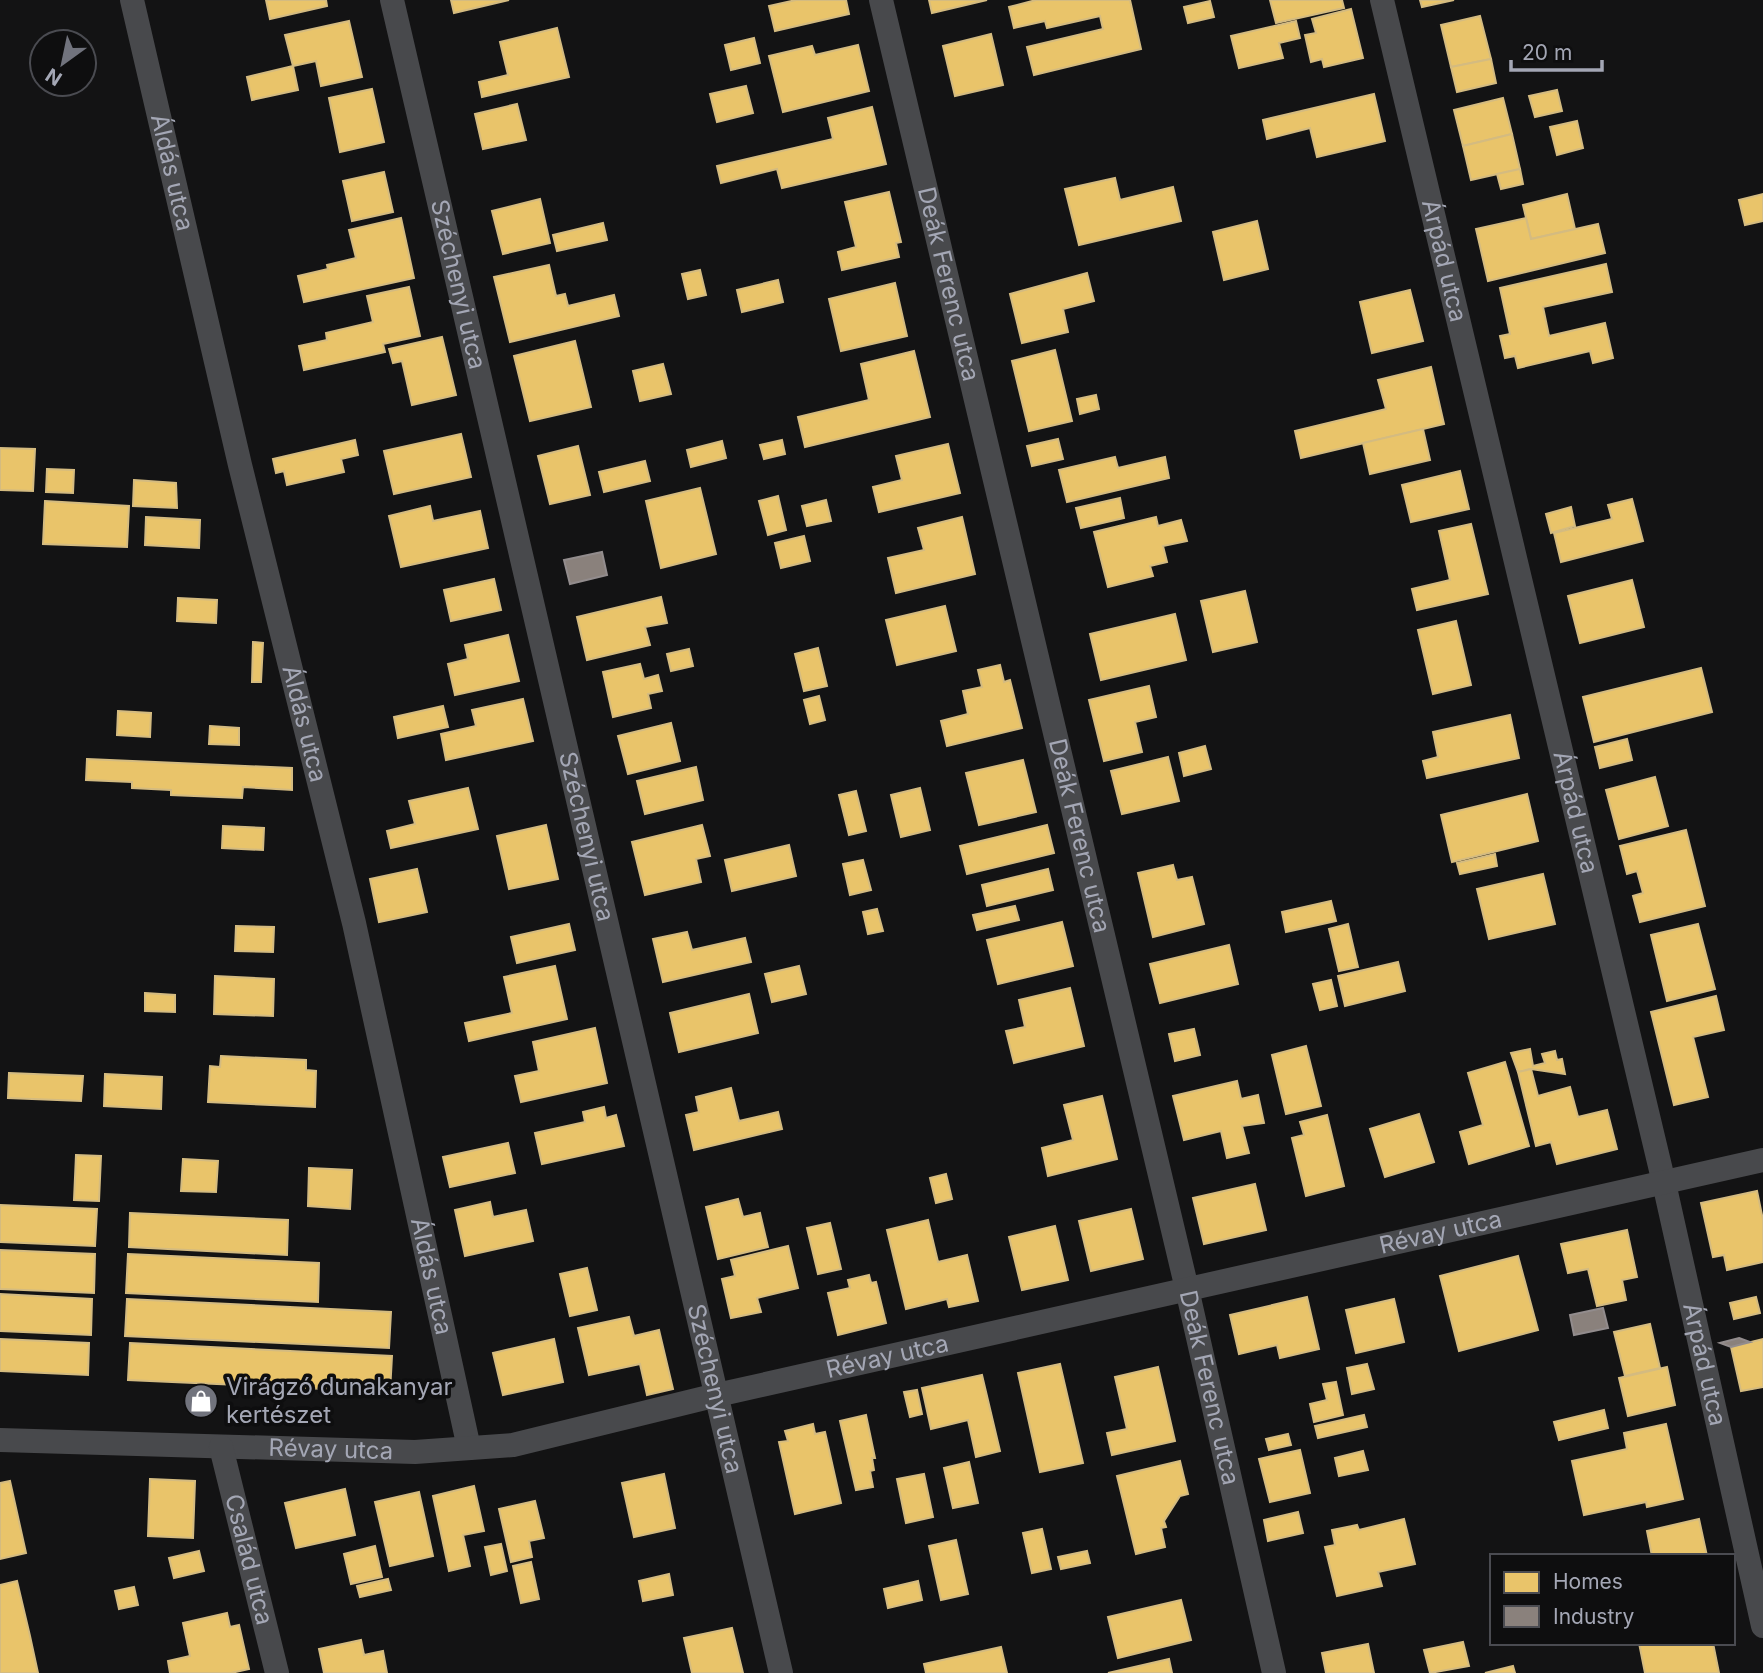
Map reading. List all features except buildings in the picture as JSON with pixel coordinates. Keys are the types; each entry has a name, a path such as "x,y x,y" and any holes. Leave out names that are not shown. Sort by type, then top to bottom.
{"street":[{"name":"Áldás utca","path":"132,0 240,465 354,923 469,1448"},
{"name":"Széchenyi utca","path":"392,0 781,1673"},
{"name":"Deák Ferenc utca","path":"881,0 1187,1289 1274,1673"},
{"name":"Árpád utca","path":"1382,0 1664,1183 1763,1626"},
{"name":"Révay utca","path":"0,1440 415,1452 513,1445 717,1395 1763,1160"},
{"name":"Család utca","path":"221,1447 277,1673"}],"place":[{"name":"Virágzó dunakanyar kertészet","path":"201,1401"}]}
